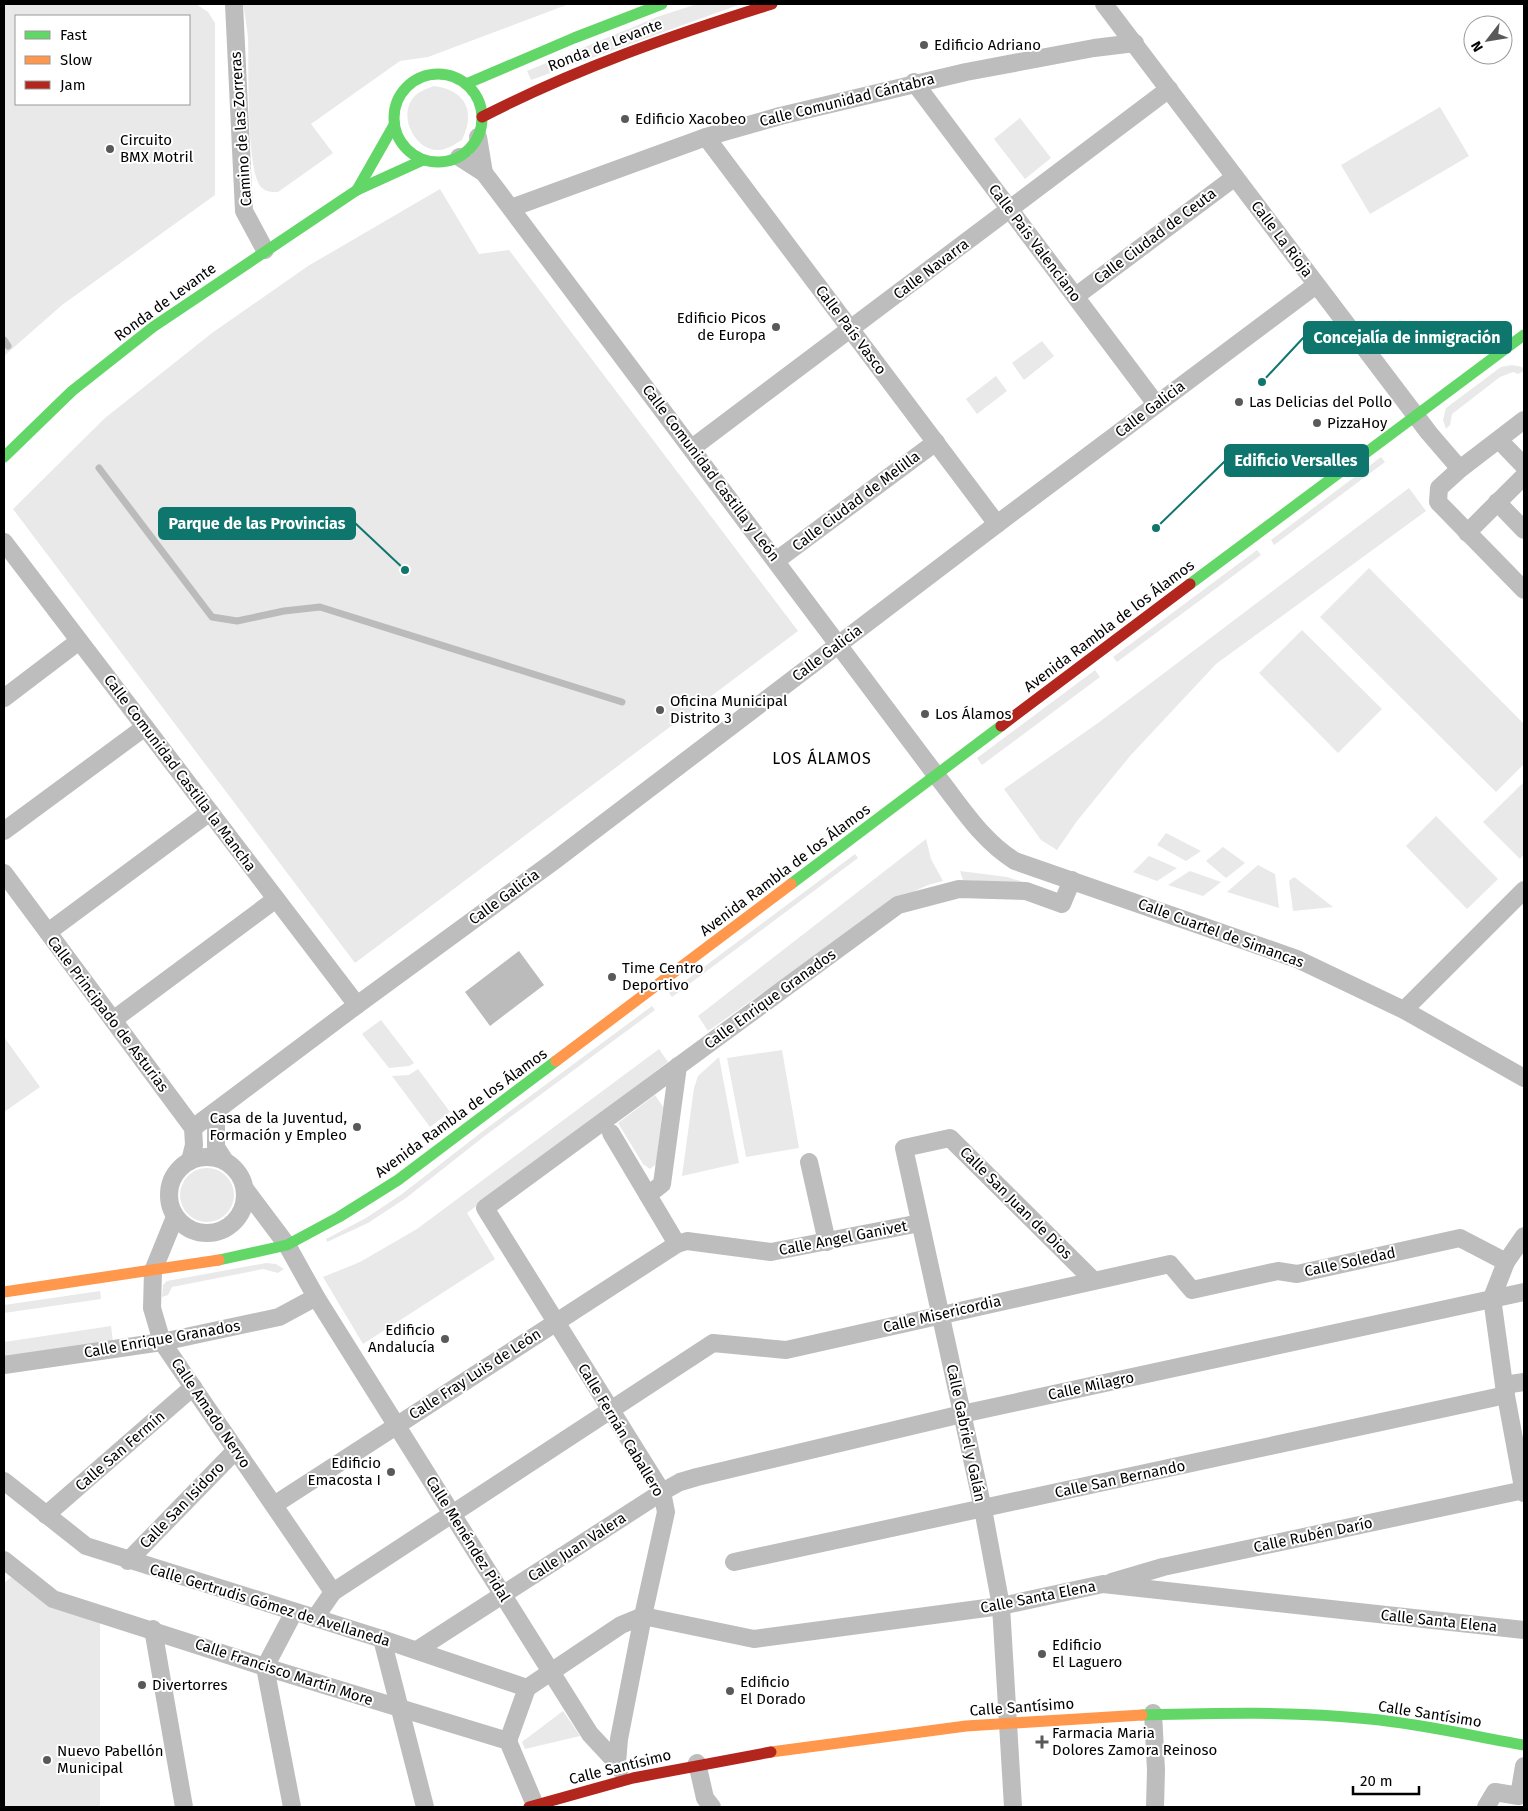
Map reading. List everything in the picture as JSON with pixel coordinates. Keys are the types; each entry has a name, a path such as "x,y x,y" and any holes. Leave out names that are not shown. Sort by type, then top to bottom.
{"main road":[{"name":"Ronda de Levante","path":"466,84 574,38 662,4"},
{"name":"Ronda de Levante","path":"482,117 524,94 590,65 680,32 772,4"},
{"path":"438,74 453,77 466,84 477,99 482,117 478,137 470,148 459,157 447,162 422,160 404,146 394,125 395,110 400,96 410,84 423,77 438,74"},
{"name":"Ronda de Levante","path":"357,190 394,125"},
{"name":"Ronda de Levante","path":"4,457 79,385 153,327 357,190 422,160"},
{"name":"Avenida Rambla de los Álamos","path":"4,1292 240,1257 287,1246 339,1217 398,1180 1416,415 1521,343"},
{"name":"Calle Santísimo","path":"532,1806 624,1779 697,1763 868,1737 1008,1722 1153,1713 1292,1714 1371,1719 1524,1745"}],"street":[{"name":"Camino de las Zorreras","path":"234,4 244,211 265,250"},
{"name":"Calle La Rioja","path":"1106,5 1316,285 1460,469"},
{"name":"Calle Comunidad Cántabra","path":"510,208 706,137 914,82 1076,51 1134,43"},
{"name":"Calle País Valenciano","path":"914,82 1156,404"},
{"name":"Calle Navarra","path":"692,448 1169,89"},
{"name":"Calle Comunidad Castilla y León","path":"478,137 484,173"},
{"name":"Calle País Vasco","path":"706,137 997,524"},
{"name":"Calle Comunidad Castilla y León","path":"459,157 484,173 777,560 936,775"},
{"name":"Calle Ciudad de Ceuta","path":"1076,296 1235,177"},
{"name":"Calle Galicia","path":"193,1128 357,1004 554,861 997,524 1316,285"},
{"path":"1524,420 1460,469 1439,488 1438,502 1524,590"},
{"path":"1499,440 1524,466"},
{"name":"Calle Ciudad de Melilla","path":"777,560 936,442"},
{"path":"1467,533 1524,476"},
{"path":"1497,502 1524,530"},
{"name":"Calle Comunidad Castilla la Mancha","path":"4,542 357,1004"},
{"path":"4,698 79,641"},
{"path":"4,832 145,727"},
{"name":"Calle Cuartel de Simancas","path":"936,775 982,835 996,850 1014,861 1297,959 1404,1010 1524,1078"},
{"path":"48,932 210,812"},
{"name":"Calle Principado de Asturias","path":"4,873 193,1128"},
{"name":"Calle Enrique Granados","path":"485,1208 898,905 959,889 1026,892 1062,904 1072,880"},
{"path":"113,1020 276,899"},
{"path":"1404,1010 1521,899"},
{"path":"648,1195 662,1184 678,1066"},
{"path":"216,1112 216,1147 225,1161 234,1168 246,1189 287,1246 316,1297"},
{"path":"190,1161 194,1145 193,1128"},
{"path":"611,1133 677,1244"},
{"name":"Calle San Juan de Dios","path":"904,1148 950,1138 1093,1280"},
{"name":"Calle Gabriel y Galán","path":"904,1148 983,1508 1001,1606 1013,1807"},
{"path":"225,1161 202,1156 190,1161 179,1169 172,1179 169,1192 170,1205 175,1216 184,1226 196,1232 209,1234 222,1231 234,1224 242,1214 246,1201 246,1189"},
{"path":"809,1162 827,1242"},
{"name":"Calle Fernán Caballero","path":"485,1208 610,1412 662,1492 666,1512 643,1616 619,1739 617,1763"},
{"name":"Calle Amado Nervo","path":"175,1216 153,1271 152,1308 162,1342 333,1592"},
{"name":"Calle Angel Ganivet","path":"677,1244 687,1241 771,1252 920,1223"},
{"path":"1524,1236 1506,1262 1492,1298 1505,1390 1524,1485"},
{"name":"Calle Soledad","path":"1170,1264 1192,1290 1278,1271 1297,1274 1460,1238 1506,1262"},
{"name":"Calle Fray Luis de León","path":"274,1505 677,1244"},
{"name":"Calle Misericordia","path":"610,1412 713,1343 786,1350 1170,1264"},
{"name":"Calle Milagro","path":"662,1492 680,1482 697,1477 962,1414 1524,1292"},
{"name":"Calle Enrique Granados","path":"4,1365 162,1342 279,1317 316,1297"},
{"name":"Calle Menéndez Pidal","path":"316,1297 590,1734 617,1763 624,1779"},
{"name":"Calle San Bernando","path":"734,1562 983,1508 1505,1390 1524,1382"},
{"name":"Calle San Fermín","path":"46,1515 194,1388"},
{"path":"315,1618 333,1592 610,1412"},
{"name":"Calle San Isidoro","path":"128,1561 236,1450"},
{"name":"Calle Gertrudis Gómez de Avellaneda","path":"4,1481 86,1546 128,1561 417,1650 527,1688"},
{"name":"Calle Rubén Darío","path":"1103,1584 1163,1567 1524,1485"},
{"name":"Calle Juan Valera","path":"417,1650 662,1492"},
{"name":"Calle Francisco Martín More","path":"4,1560 53,1599 153,1629 265,1667 508,1741"},
{"name":"Calle Santa Elena","path":"643,1616 754,1639 1001,1606 1103,1584 1524,1630"},
{"path":"292,1807 265,1667 294,1612"},
{"path":"532,1806 508,1741 527,1688 621,1625 643,1616"},
{"path":"153,1629 184,1807"},
{"path":"382,1639 398,1708 425,1807"},
{"path":"1153,1713 1156,1770 1155,1807"},
{"path":"697,1763 705,1798 712,1807"},
{"path":"1486,1807 1495,1792 1519,1796 1524,1766"}],"shaded area":[{"name":"Circuito BMX Motril","path":"4,4 196,4 208,12 215,23 215,195 62,305 4,356"},
{"path":"243,4 569,4 428,57 400,61 311,124 333,153 278,192 271,192 266,191 260,186 252,159 249,116 248,38"},
{"path":"697,4 741,4 531,80 527,71 657,17"},
{"path":"434,86 445,88 461,97 468,112 466,130 462,140 440,150 431,149 417,139 408,123 407,114 413,98 420,92"},
{"path":"1440,107 1469,156 1370,214 1341,165"},
{"path":"1020,118 1051,158 1025,179 994,139"},
{"path":"440,189 479,254 509,250 798,631 355,963 13,509 105,418 212,333 308,266"},
{"path":"1042,341 1054,356 1024,380 1012,363"},
{"path":"1512,365 1522,367 1524,371 1518,374 1513,372 1500,377 1452,414 1450,425 1446,429 1443,420 1446,408 1501,367"},
{"path":"996,376 1007,391 977,414 966,399"},
{"path":"1381,457 1385,462 1274,545 1271,540"},
{"path":"1409,488 1426,511 1216,664 1130,756 1077,821 1057,850 1041,840 1004,789 1098,723"},
{"path":"1257,550 1261,555 1117,662 1113,657"},
{"path":"1369,568 1524,724 1524,764 1496,792 1320,617"},
{"path":"1302,630 1382,709 1338,753 1259,673"},
{"path":"1095,670 1100,677 982,765 977,758"},
{"path":"1524,782 1524,854 1520,859 1483,822"},
{"path":"1436,816 1498,879 1467,909 1406,846"},
{"path":"1166,833 1201,851 1186,861 1157,845"},
{"path":"926,839 931,859 943,881 928,885 893,901 708,1031 698,1016"},
{"path":"1223,847 1245,863 1226,878 1206,861"},
{"path":"855,854 858,858 672,997 669,993"},
{"path":"1149,856 1177,868 1157,881 1133,872"},
{"path":"1258,865 1275,874 1279,908 1227,892"},
{"path":"960,871 1007,877 1049,890 1047,893 1011,883 963,880"},
{"path":"1190,871 1221,882 1203,896 1168,885"},
{"path":"1294,877 1333,907 1293,911 1289,881"},
{"path":"519,951 544,985 490,1026 465,992"},
{"path":"652,1006 655,1010 486,1135 406,1198 368,1223 327,1242 326,1239 366,1218 402,1194 483,1131"},
{"path":"381,1020 414,1063 409,1066 389,1068 362,1034"},
{"path":"4,1037 40,1087 4,1112"},
{"path":"659,1049 668,1062 467,1213 495,1259 363,1344 323,1277 360,1262 417,1229"},
{"path":"782,1050 799,1148 746,1157 727,1058"},
{"path":"719,1057 739,1163 682,1176 694,1088 698,1076"},
{"path":"418,1069 450,1112 430,1127 392,1076 409,1075"},
{"path":"655,1095 663,1107 656,1164 650,1169 643,1164 618,1123"},
{"path":"202,1168 212,1168 226,1176 232,1185 234,1195 232,1205 226,1214 212,1222 202,1222 192,1217 185,1210 180,1200 180,1190 185,1180 192,1173"},
{"path":"266,1263 276,1264 284,1269 278,1273 263,1269 172,1287 168,1295 162,1297 163,1285 167,1281"},
{"path":"100,1291 101,1299 4,1313 4,1305"},
{"path":"111,1326 113,1342 4,1358 4,1342"},
{"path":"14,1575 100,1623 100,1807 4,1807 4,1583"},
{"path":"563,1711 580,1736 525,1749 522,1742"}],"waterway":[{"path":"4,340 8,346"},
{"path":"99,468 212,617 237,621 284,611 320,607 622,702"}],"traffic: fast":[{"path":"466,84 574,38 662,4"},
{"path":"438,74 455,78 469,87 478,101 482,118 478,135 469,149 455,158 438,162 421,158 407,149 398,135 394,118 398,101 407,87 421,78 438,74"},
{"path":"357,190 394,125"},
{"path":"4,457 72,391 153,327 357,190 423,160"},
{"path":"1190,584 1524,335"},
{"path":"791,884 1001,726"},
{"path":"219,1260 287,1245 339,1217 398,1180 556,1061"},
{"path":"1142,1715 1256,1713 1342,1716 1447,1730 1524,1745"}],"traffic: slow":[{"path":"556,1061 791,884"},
{"path":"4,1292 219,1260"},
{"path":"771,1752 966,1726 1142,1715"}],"traffic: jam":[{"path":"482,117 588,68 698,28 772,4"},
{"path":"1001,726 1190,584"},
{"path":"529,1807 633,1778 771,1752"}],"place":[{"name":"Edificio Adriano","path":"924,45"},
{"name":"Edificio Xacobeo","path":"625,119"},
{"name":"Circuito BMX Motril","path":"110,149"},
{"name":"Edificio Picos de Europa","path":"776,327"},
{"name":"Concejalía de inmigración","path":"1262,382"},
{"name":"Las Delicias del Pollo","path":"1239,402"},
{"name":"PizzaHoy","path":"1317,423"},
{"name":"Edificio Versalles","path":"1156,528"},
{"name":"Parque de las Provincias","path":"405,570"},
{"name":"Oficina Municipal Distrito 3","path":"660,710"},
{"name":"Los Álamos","path":"925,714"},
{"name":"Time Centro Deportivo","path":"612,977"},
{"name":"Casa de la Juventud, Formación y Empleo","path":"357,1127"},
{"name":"Edificio Andalucía","path":"445,1339"},
{"name":"Edificio Emacosta I","path":"391,1472"},
{"name":"Edificio El Laguero","path":"1042,1654"},
{"name":"Divertorres","path":"142,1685"},
{"name":"Edificio El Dorado","path":"730,1691"},
{"name":"Farmacia Maria Dolores Zamora Reinoso","path":"1042,1742"},
{"name":"Nuevo Pabellón Municipal","path":"47,1760"}],"district":[{"name":"LOS ÁLAMOS","path":"822,758"}]}
